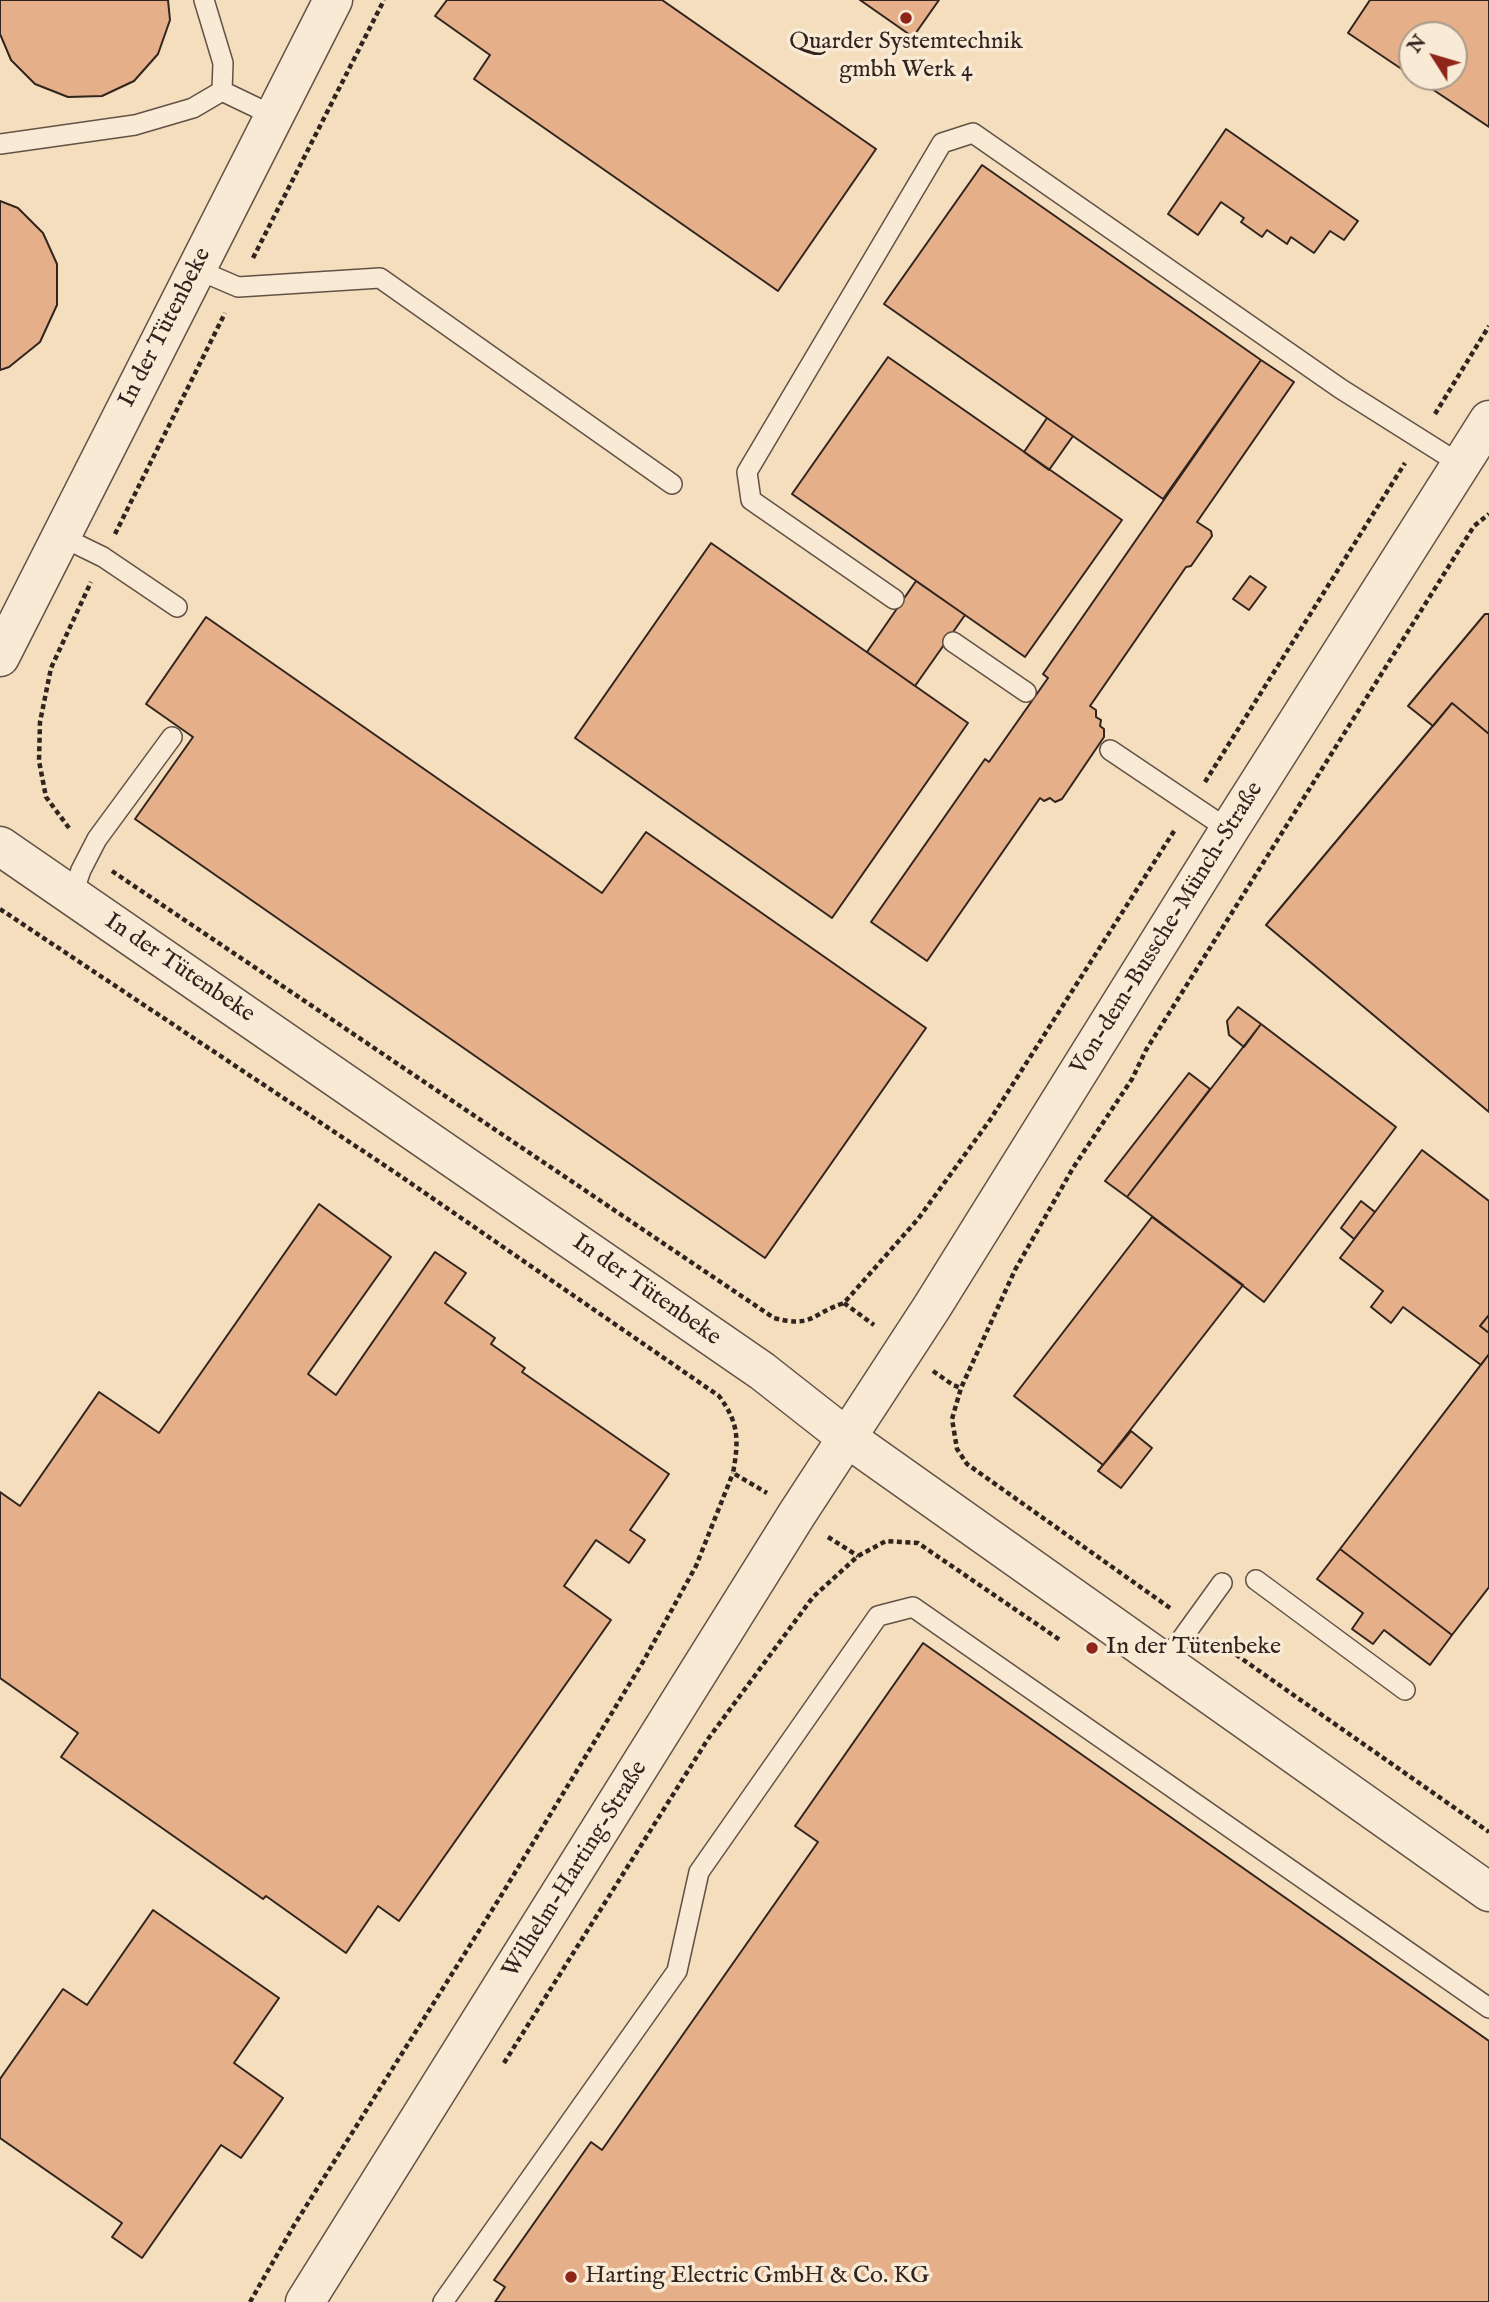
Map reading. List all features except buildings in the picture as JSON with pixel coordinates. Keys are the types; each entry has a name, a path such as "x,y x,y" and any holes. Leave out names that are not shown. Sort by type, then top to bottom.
{"street":[{"name":"In der Tütenbeke","path":"0,657 333,0"},
{"name":"Von-dem-Bussche-Münch-Straße","path":"846,1437 932,1307 1229,830 1489,420"},
{"name":"In der Tütenbeke","path":"0,846 762,1371 846,1437 1489,1892"},
{"name":"Wilhelm-Harting-Straße","path":"305,2302 846,1437"}],"lane":[{"path":"204,0 223,63 222,90"},
{"path":"222,90 274,116"},
{"path":"0,144 135,125 193,108 222,90"},
{"path":"894,599 751,500 747,472 942,143 973,133 1341,389 1460,464"},
{"path":"196,269 238,287 380,278 672,484"},
{"path":"60,536 103,557 177,607"},
{"path":"953,642 1026,692"},
{"path":"72,896 90,851 172,737"},
{"path":"1110,750 1229,830"},
{"path":"1256,1580 1405,1690"},
{"path":"1165,1662 1222,1583"},
{"path":"443,2302 677,1971 699,1872 878,1616 913,1606 1489,2008"}],"path":[{"path":"384,0 103,557 51,668 40,722 39,761 47,797 74,836 105,867 774,1318 791,1323 808,1321 831,1307 844,1303 918,1219 990,1120 1489,326"},
{"path":"1489,514 1474,526 1146,1050 1132,1079 1073,1168 1015,1270 961,1388 952,1419 957,1449 967,1464 1489,1832"},
{"path":"0,909 396,1173 719,1396 731,1413 737,1433 733,1473 696,1566 644,1660 499,1899 293,2227 250,2302"},
{"path":"733,1473 754,1483 858,1556"},
{"path":"501,2067 708,1739 813,1597 858,1556 886,1541 918,1543 1063,1642"}],"place":[{"name":"Quarder Systemtechnik gmbh Werk 4","path":"906,18"},
{"name":"In der Tütenbeke","path":"1092,1648"},
{"name":"Harting Electric GmbH & Co. KG","path":"571,2277"}]}
